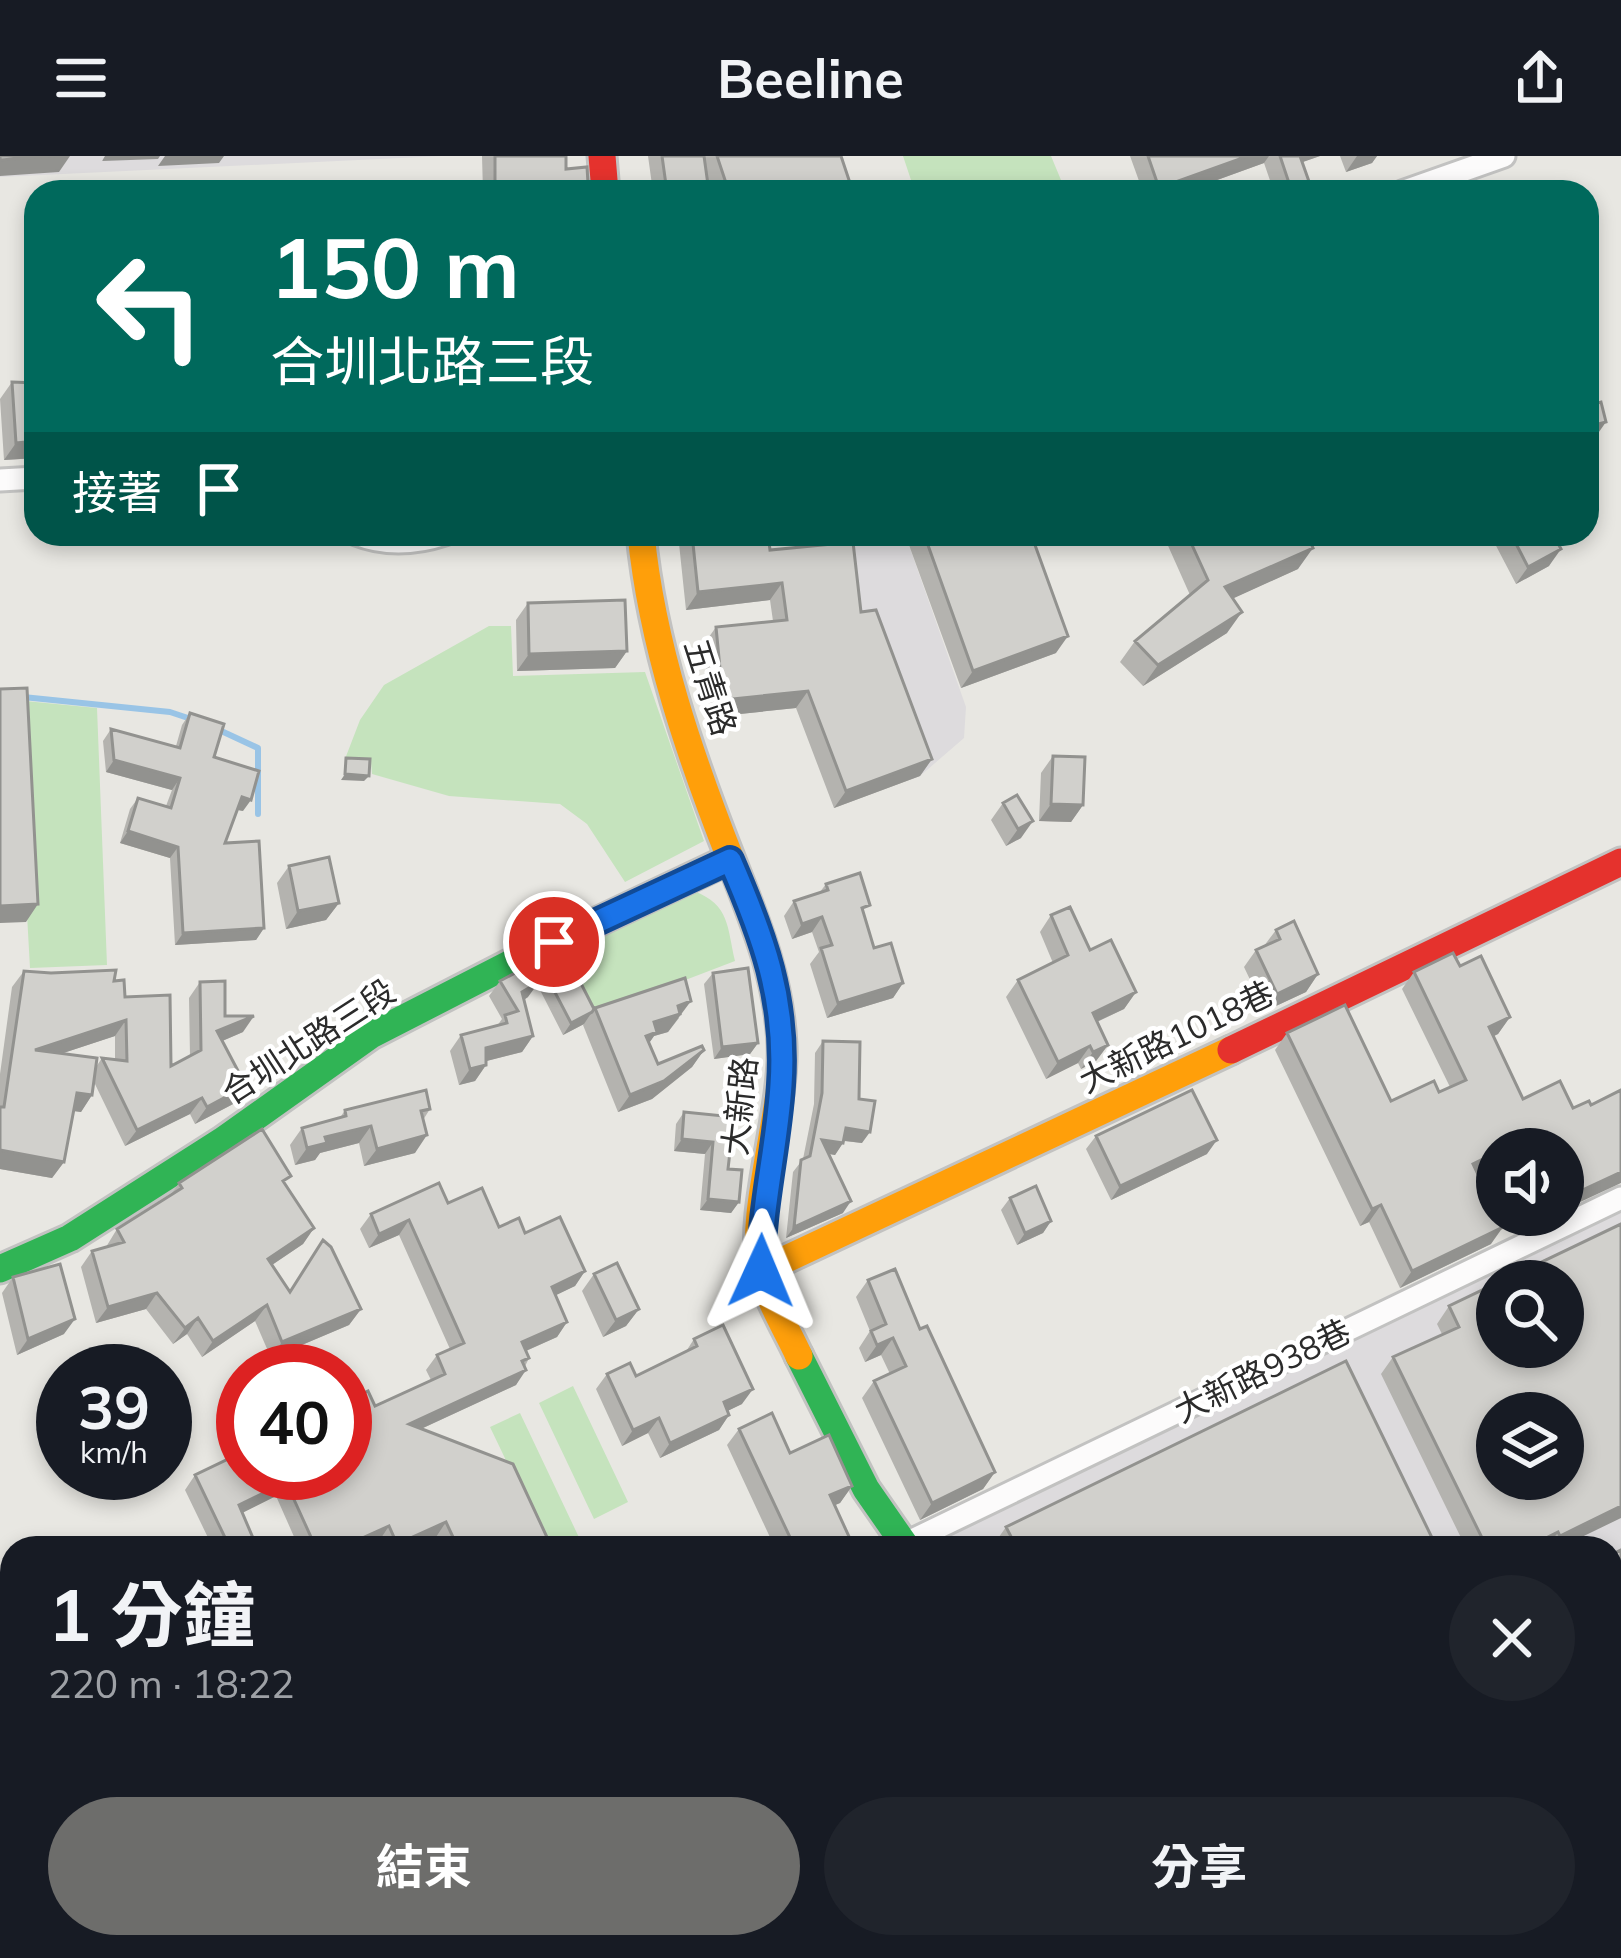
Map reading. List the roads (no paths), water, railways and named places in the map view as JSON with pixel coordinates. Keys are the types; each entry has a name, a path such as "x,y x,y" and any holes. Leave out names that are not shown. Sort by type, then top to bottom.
{"street":[{"path":"1436,180 1504,156"},
{"name":"五青路","path":"642,546 648,604 667,674 730,860"},
{"name":"合圳北路三段","path":"0,1269 70,1238 222,1141 371,1035 730,860"},
{"name":"大新路","path":"730,860 774,974 782,1045 781,1090 761,1221 761,1271 823,1409 866,1489 898,1536"},
{"name":"大新路1018巷","path":"761,1271 893,1213 1621,862"},
{"name":"大新路938巷","path":"926,1536 1621,1198"}],"waterway":[{"path":"23,697 170,712 194,720"},
{"path":"217,729 258,748 258,814"}]}
